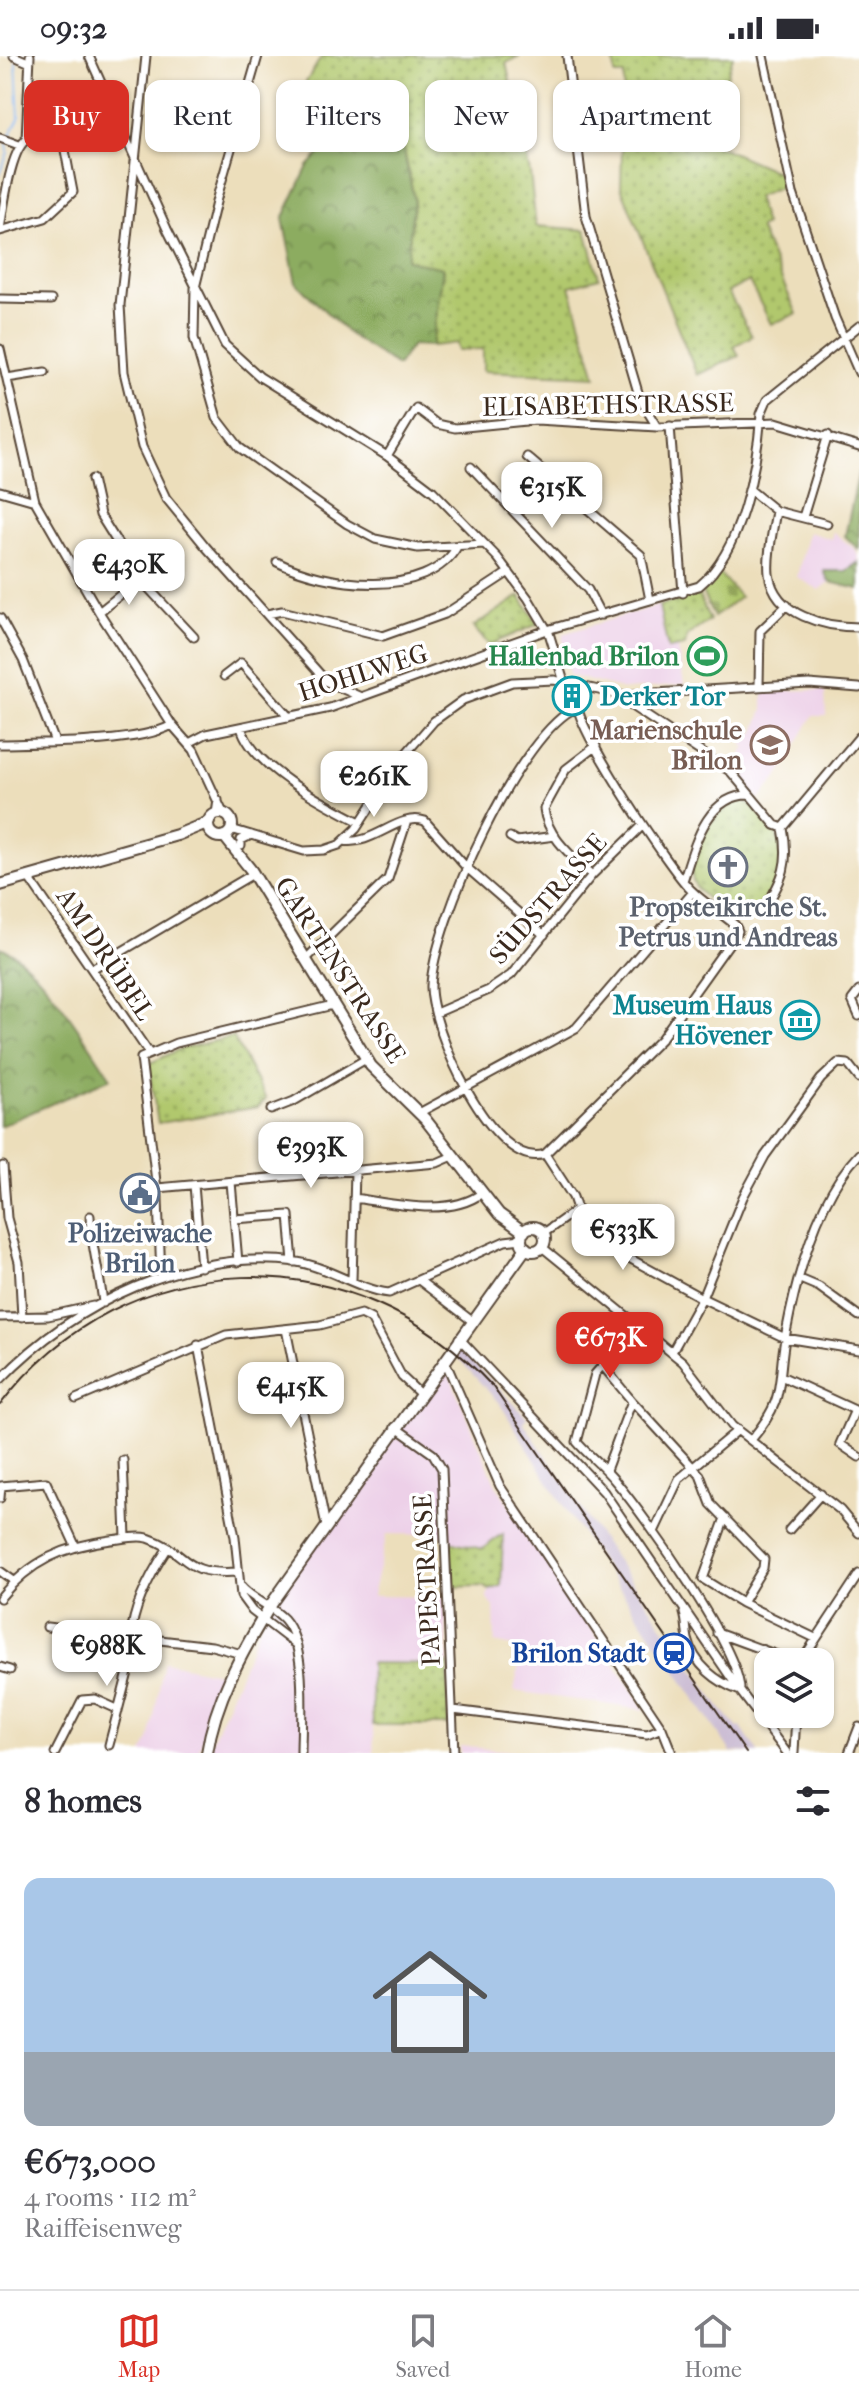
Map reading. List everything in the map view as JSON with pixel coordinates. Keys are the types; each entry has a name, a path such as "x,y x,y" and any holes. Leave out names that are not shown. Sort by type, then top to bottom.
{"street":[{"path":"0,138 23,142 64,145 73,192 45,218 0,226 23,142 30,107 29,59 14,56"},
{"path":"89,56 222,342 238,360 387,456 429,487 509,572 547,630 564,682"},
{"path":"146,56 120,305 124,372 142,447 166,498 267,614 330,685 363,697"},
{"path":"258,56 218,194 195,288 195,347 217,418 230,439 347,524 375,539 418,548 484,544"},
{"path":"567,56 586,216 641,403 657,427"},
{"path":"763,56 793,193 844,342 859,373"},
{"path":"0,299 51,300"},
{"path":"670,426 683,593 699,586 716,566 736,531 749,489 763,409 772,396 844,342 859,326"},
{"path":"0,349 35,501 99,612 172,725 189,743 218,798 211,834"},
{"path":"7,378 45,372"},
{"name":"ELISABETHSTRASSE","path":"387,456 416,408 437,424 449,427 536,420 657,427 761,422 788,424 859,447"},
{"path":"803,517 828,435"},
{"path":"527,457 641,555 650,600"},
{"path":"471,467 591,593 601,615"},
{"path":"92,479 102,519 140,579 194,637"},
{"path":"749,489 776,511 827,524"},
{"path":"0,491 35,501"},
{"path":"776,511 769,576 787,605 819,623 859,627"},
{"path":"277,562 318,579 388,582 441,566 458,545"},
{"path":"267,614 282,611 383,636 441,615 509,572"},
{"path":"99,612 140,579"},
{"name":"HOHLWEG","path":"189,743 206,734 289,717 363,697 547,630 683,593"},
{"path":"759,686 759,633 787,605"},
{"path":"0,618 23,660 55,742"},
{"path":"224,676 241,663 289,717"},
{"path":"177,835 228,832 253,835 309,851 330,849 344,841 360,822 402,758 444,713 463,700 497,687 546,679 615,695 832,683 859,688"},
{"path":"578,707 555,721 544,733 466,867 444,923 431,986 436,1013 466,1087 484,1117 511,1148 529,1156 545,1154 661,1039 738,929 693,892 643,825 596,746 578,707 584,687"},
{"path":"615,695 713,759 734,776 775,825 783,828"},
{"path":"0,744 157,732 172,725"},
{"path":"241,727 248,743 267,764 360,822"},
{"path":"765,908 784,876 783,828 859,737"},
{"path":"592,875 555,836 545,819 546,802 566,769 596,746"},
{"path":"683,881 703,827 714,810 734,797 750,795"},
{"path":"216,817 228,832"},
{"path":"0,885 177,835 216,817"},
{"path":"344,841 363,841 407,821 419,819 428,823 466,867 544,935"},
{"path":"306,959 388,879 407,821"},
{"name":"SÜDSTRASSE","path":"436,1013 500,984 592,875 643,825"},
{"name":"GARTENSTRASSE","path":"228,832 241,846 252,872"},
{"name":"GARTENSTRASSE","path":"228,832 366,1059 419,1113 482,1193 524,1240"},
{"path":"241,846 243,839 253,835"},
{"path":"510,837 517,841 555,836"},
{"path":"92,969 252,872"},
{"name":"AM DRÜBEL","path":"29,878 149,1053"},
{"path":"419,1113 547,1047 582,1023 693,892"},
{"path":"857,993 852,1003 859,1016"},
{"path":"161,1277 157,1188 140,1060 149,1053 186,1040 333,1005"},
{"path":"271,1110 294,1101 366,1059"},
{"path":"672,1352 702,1298 743,1197 765,1156 825,1074 838,1063 846,1063 858,1076"},
{"path":"545,1154 573,1197 576,1210 616,1249 702,1298 785,1338 859,1350"},
{"path":"751,1440 775,1409 785,1338 824,1203 859,1154"},
{"path":"157,1188 441,1162 453,1156"},
{"path":"3,1166 2,1191 19,1262 22,1317"},
{"path":"352,1280 355,1171"},
{"path":"231,1182 238,1262"},
{"path":"194,1185 201,1267"},
{"path":"354,1198 437,1206 473,1199 482,1193"},
{"path":"542,1247 544,1233 576,1210"},
{"path":"234,1219 289,1215 293,1262"},
{"path":"90,1216 91,1245 99,1267 103,1303"},
{"path":"207,1753 214,1717 242,1654 265,1613 472,1321 524,1240 535,1227 544,1233"},
{"path":"0,1230 9,1230"},
{"path":"524,1240 533,1251 542,1247"},
{"path":"0,1317 68,1313 103,1303 161,1277 238,1262 293,1262 389,1293 505,1241 524,1240"},
{"path":"542,1247 672,1352 698,1379 725,1418 847,1516 859,1533"},
{"path":"800,1279 819,1287 859,1316"},
{"path":"420,1281 472,1321"},
{"path":"0,1380 46,1340 103,1303"},
{"path":"76,1399 198,1345 239,1332 286,1329 368,1316 402,1377 419,1393"},
{"path":"639,1324 594,1378 577,1442 606,1470 654,1532 717,1633 736,1670 738,1688"},
{"path":"286,1329 326,1526"},
{"path":"459,1338 599,1486 738,1688 787,1753"},
{"path":"198,1345 235,1537 239,1583 246,1605 265,1613 295,1644 301,1753"},
{"path":"444,1359 500,1486 662,1728 670,1753"},
{"path":"602,1365 693,1467 702,1478 707,1499 765,1564 742,1603"},
{"path":"781,1378 857,1411 840,1444 859,1457"},
{"path":"606,1470 632,1401"},
{"name":"PAPESTRASSE","path":"395,1427 433,1454 441,1466 454,1753"},
{"path":"654,1532 677,1482 738,1430"},
{"path":"123,1460 126,1538"},
{"path":"0,1498 1,1486 46,1482 75,1545"},
{"path":"789,1530 821,1494"},
{"path":"725,1518 703,1579 742,1603 815,1638"},
{"path":"0,1598 29,1568 75,1545 126,1538 147,1538 205,1573 237,1572"},
{"path":"109,1745 134,1638 132,1622 167,1549"},
{"path":"0,1571 14,1581"},
{"path":"808,1648 859,1574"},
{"path":"685,1610 689,1641 695,1652 717,1682 738,1688"},
{"path":"47,1627 212,1646 242,1654"},
{"path":"717,1633 759,1648"},
{"path":"0,1667 10,1670"},
{"path":"55,1753 82,1700 95,1699 117,1709"},
{"path":"453,1710 647,1734 662,1728"},
{"path":"849,1753 859,1727"},
{"path":"794,1753 795,1728"}],"shaded area":[{"path":"808,532 831,539 833,532 856,550 859,562 819,590 797,577"},
{"path":"698,594 710,620 687,636 685,646 678,648 684,685 625,690 569,675 562,634"},
{"name":"Marienschule Brilon","path":"825,690 826,716 813,716 782,771 759,800 733,766 746,748 742,743 755,732 763,710 763,691"},
{"path":"458,1347 527,1417 523,1422 599,1535 720,1707 738,1728 741,1727 759,1753 731,1752 566,1510 500,1404 454,1354"},
{"path":"446,1367 496,1485 645,1710 514,1691 522,1649 495,1643 494,1608 487,1597 490,1590 501,1586 502,1535 482,1549 455,1541 450,1541 450,1547 442,1535 387,1534 372,1596 445,1597 448,1664 370,1664 374,1753 207,1753 264,1616 387,1441 421,1405"},
{"path":"164,1662 223,1674 198,1753 143,1753 150,1737"},
{"path":"460,1746 527,1753 460,1753"}],"green space":[{"path":"322,56 520,56 506,63 510,80 425,80 425,152 525,152 536,226 586,230 599,278 570,286 596,376 483,371 483,349 458,350 457,343 432,346 443,269 407,261 414,199 405,152 409,152 409,80 307,80"},
{"path":"614,56 733,56 726,80 624,80 624,75 615,75"},
{"path":"321,152 404,152 414,199 407,260 443,268 432,346 412,345 397,366 350,335 296,283 283,219 308,166"},
{"path":"622,152 731,152 782,174 784,186 756,197 765,225 759,228 797,314 771,324 749,281 728,292 752,336 734,346 739,356 697,375 621,187"},
{"path":"859,471 859,550 845,536"},
{"path":"859,562 859,589 829,582 824,571 846,571"},
{"path":"718,572 740,597 714,617 701,590"},
{"path":"698,594 710,620 687,636 685,646 668,649 659,606"},
{"path":"520,596 538,624 489,645 473,627"},
{"path":"735,799 749,803 766,819 778,840 782,864 770,898 759,910 740,919 703,895 691,874 695,849 701,836 717,814"},
{"path":"0,947 15,955 46,985 111,1078 0,1126"},
{"path":"233,1037 266,1099 258,1107 158,1123 148,1064 180,1049"},
{"path":"503,1534 501,1586 490,1590 482,1586 452,1587 450,1541 482,1549"},
{"path":"370,1663 448,1664 448,1725 373,1725"}],"waterway":[{"path":"9,137 19,118 16,62"},
{"path":"0,174 8,152 7,143"}],"railway":[{"path":"0,1405 52,1350 111,1311 175,1287 242,1277 310,1283 375,1303 437,1338 493,1387 746,1753"}],"place":[{"name":"Hallenbad Brilon","path":"707,656"},
{"name":"Derker Tor","path":"572,696"},
{"name":"Marienschule Brilon","path":"770,745"},
{"name":"Propsteikirche St. Petrus und Andreas","path":"728,867"},
{"name":"Museum Haus Hövener","path":"800,1020"},
{"name":"Polizeiwache Brilon","path":"140,1193"},
{"name":"Brilon Stadt","path":"674,1653"}]}
